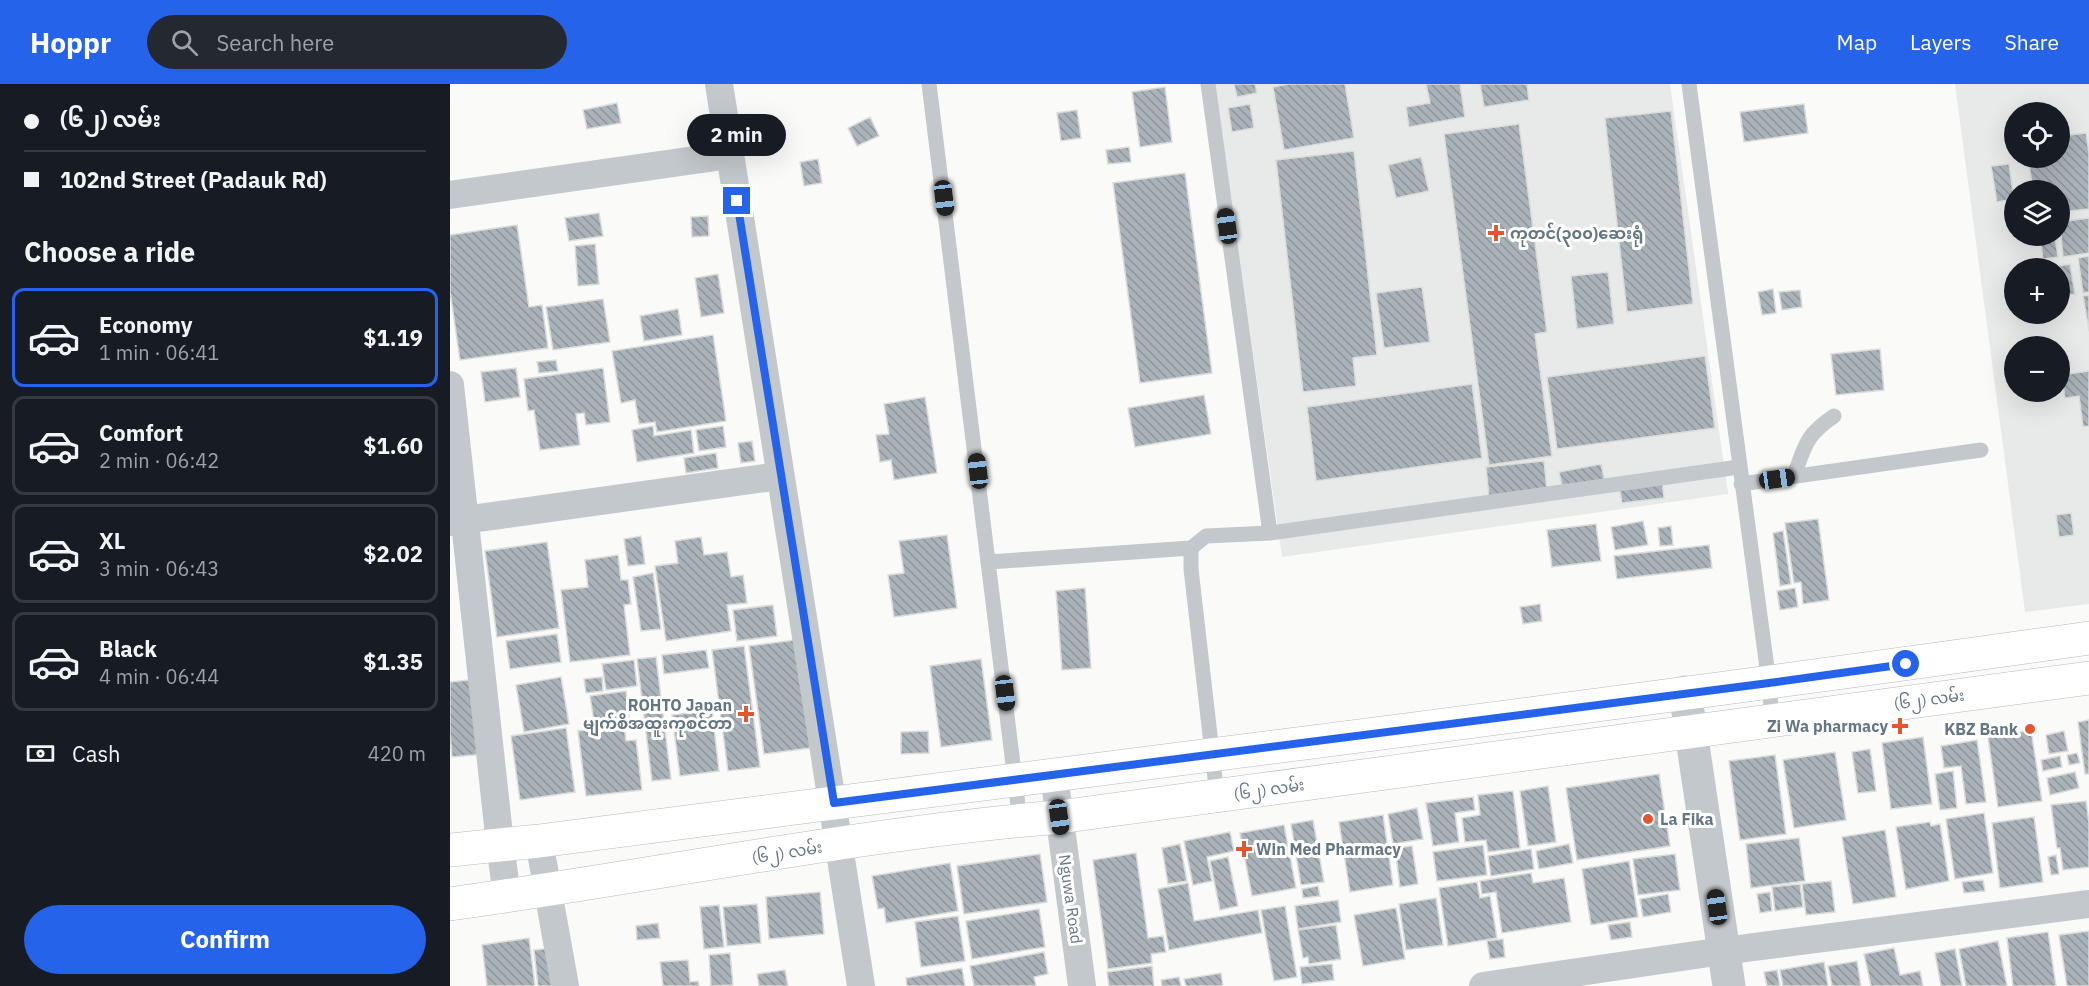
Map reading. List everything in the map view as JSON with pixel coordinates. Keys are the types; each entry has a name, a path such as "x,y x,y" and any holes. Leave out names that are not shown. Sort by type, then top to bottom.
{"main road":[{"path":"450,850 539,841 1769,683 2089,638"},
{"name":"(၆၂) လမ်း","path":"450,904 840,843 1059,817 2089,678"}],"street":[{"path":"719,84 861,986"},
{"path":"450,195 730,155"},
{"path":"450,385 458,521 507,896"},
{"path":"458,521 780,476"},
{"path":"1685,692 1729,986"},
{"name":"Nguwa Road","path":"1054,775 1083,986"},
{"path":"539,841 565,986"},
{"path":"1483,986 1723,951 2089,904"}],"lane":[{"path":"930,84 1020,820"},
{"path":"1208,84 1270,533"},
{"path":"1689,84 1769,683 1772,720"},
{"path":"1794,476 1804,448 1815,429 1834,416"},
{"path":"1741,484 1981,450"},
{"path":"989,562 1191,548 1206,536 1270,533 1739,467"},
{"path":"1191,548 1191,569 1217,796"}],"shaded area":[{"path":"1215,84 1670,84 1728,494 1282,557"},
{"path":"1955,84 2089,84 2089,604 2025,612"}],"building":[{"path":"1234,84 1255,84 1257,93 1237,97"},
{"path":"1289,84 1345,84 1354,138 1284,150 1273,87"},
{"path":"1426,84 1460,84 1465,117 1409,127 1406,107 1430,103"},
{"path":"1480,84 1527,84 1529,100 1484,107"},
{"path":"1165,87 1172,142 1140,147 1132,92"},
{"path":"617,103 621,123 587,129 583,110"},
{"path":"1250,104 1254,128 1232,132 1228,108"},
{"path":"1804,104 1808,133 1744,142 1740,112"},
{"path":"1077,110 1081,138 1061,141 1057,113"},
{"path":"1671,111 1693,304 1627,312 1605,118"},
{"path":"870,117 879,136 857,146 848,128"},
{"name":"ကုတင်(၃၀၀)ဆေးရုံ","path":"1519,124 1547,332 1535,334 1552,456 1489,465 1444,134"},
{"path":"2086,133 2089,153 2089,209 2070,211 2070,180 2031,180 2030,168 2070,168 2070,135"},
{"path":"1129,147 1131,162 1108,164 1106,150"},
{"path":"1354,151 1377,355 1353,358 1356,386 1303,392 1276,160"},
{"path":"1421,157 1429,191 1396,198 1388,165"},
{"path":"818,159 822,183 804,186 800,162"},
{"path":"2004,165 2004,168 2010,168 2011,180 2004,180 2004,201 1997,202 1991,166"},
{"path":"1185,173 1212,373 1140,383 1113,183"},
{"path":"599,213 603,236 569,241 565,218"},
{"path":"708,216 709,236 692,237 691,217"},
{"path":"2089,218 2089,253 2063,257 2062,246 2070,246 2070,221"},
{"path":"517,225 529,307 542,305 548,348 460,360 450,291 450,235"},
{"path":"595,244 599,284 578,286 575,246"},
{"path":"2041,246 2056,246 2058,257 2043,258"},
{"path":"2089,256 2089,292 2083,293 2078,258"},
{"path":"2070,264 2075,294 2070,295"},
{"path":"1608,272 1614,324 1577,329 1571,276"},
{"path":"718,274 724,313 701,317 695,278"},
{"path":"1422,287 1430,342 1384,348 1376,293"},
{"path":"1773,289 1776,313 1762,315 1758,292"},
{"path":"1800,290 1802,307 1782,310 1779,292"},
{"path":"2089,295 2089,331 2083,296"},
{"path":"603,299 610,342 553,350 546,307"},
{"path":"678,309 682,335 644,341 640,316"},
{"path":"713,335 726,421 657,432 655,422 639,424 635,400 621,403 612,351"},
{"path":"1880,349 1884,390 1836,395 1831,354"},
{"path":"1705,356 1715,428 1557,449 1547,377"},
{"path":"556,360 558,371 539,373 537,362"},
{"path":"516,368 520,397 485,402 481,372"},
{"path":"603,368 610,422 586,425 584,413 576,414 580,445 540,450 534,410 528,411 524,379"},
{"path":"2089,371 2089,426 2083,427 2079,396 2070,397 2070,374"},
{"path":"1472,384 1482,458 1316,481 1307,407"},
{"path":"1204,395 1211,434 1135,447 1128,408"},
{"path":"925,397 937,473 894,480 891,460 880,462 876,435 889,434 884,404"},
{"path":"653,426 654,436 691,430 694,453 637,462 632,430"},
{"path":"723,426 726,447 699,451 696,430"},
{"path":"752,441 755,461 741,463 738,443"},
{"path":"716,453 718,468 686,473 684,458"},
{"path":"1544,461 1547,490 1489,497 1486,467"},
{"path":"1601,464 1605,482 1563,490 1559,472"},
{"path":"1662,480 1664,498 1622,503 1619,486"},
{"path":"2071,513 2074,535 2059,537 2056,515"},
{"path":"1818,519 1829,600 1803,604 1801,582 1794,583 1785,523"},
{"path":"1643,521 1648,545 1615,550 1611,527"},
{"path":"1596,524 1601,561 1552,567 1547,530"},
{"path":"1671,526 1673,545 1660,546 1658,528"},
{"path":"1783,531 1791,584 1780,586 1773,533"},
{"path":"947,535 957,608 894,617 888,575 904,573 899,541"},
{"path":"641,536 645,564 628,566 624,539"},
{"path":"701,537 704,555 727,552 731,577 743,575 747,603 727,605 731,631 666,641 655,566 678,563 675,541"},
{"path":"547,542 559,628 497,637 485,551"},
{"path":"1709,545 1712,568 1617,579 1614,556"},
{"path":"618,555 621,580 628,580 631,604 624,605 630,655 570,662 561,590 588,587 585,560"},
{"path":"653,573 661,629 641,631 633,577"},
{"path":"1085,588 1091,668 1062,670 1056,591"},
{"path":"1795,588 1798,607 1780,610 1777,591"},
{"path":"1540,604 1542,621 1523,624 1520,607"},
{"path":"773,605 777,636 737,641 733,610"},
{"path":"557,634 561,662 510,669 506,641"},
{"path":"803,639 818,747 764,754 749,646"},
{"path":"744,646 760,767 728,771 712,650"},
{"path":"706,650 709,668 664,674 662,655"},
{"path":"656,657 671,779 652,781 637,659"},
{"path":"981,659 992,740 941,747 930,666"},
{"path":"634,660 637,686 606,690 602,664"},
{"path":"561,677 569,724 524,732 516,685"},
{"path":"602,677 603,691 586,693 584,679"},
{"path":"478,679 485,754 452,757 450,682"},
{"path":"626,691 629,717 594,721 590,696"},
{"path":"712,710 719,771 680,776 672,715"},
{"path":"2089,720 2089,774 2085,774 2078,722"},
{"path":"624,725 626,741 636,740 642,790 586,796 578,731"},
{"path":"566,728 575,792 520,800 511,736"},
{"path":"2031,730 2042,801 1998,807 1988,737"},
{"path":"928,731 929,753 901,754 901,732"},
{"path":"2064,731 2068,751 2049,754 2046,735"},
{"path":"1923,737 1932,804 1891,809 1882,743"},
{"path":"1977,740 1986,802 1966,804 1961,766 1944,768 1941,746"},
{"path":"1870,749 1876,791 1858,793 1852,752"},
{"path":"1835,752 1846,820 1794,828 1783,760"},
{"path":"2077,753 2080,763 2069,765 2067,755"},
{"path":"1775,755 1786,834 1740,840 1729,761"},
{"path":"2060,756 2062,767 2043,771 2041,760"},
{"path":"1953,771 1957,808 1940,810 1935,774"},
{"path":"2075,772 2079,788 2050,795 2047,778"},
{"path":"1659,774 1670,846 1577,860 1566,788"},
{"path":"1548,786 1556,842 1528,846 1520,791"},
{"path":"1513,791 1520,848 1488,852 1486,840 1465,842 1462,818 1480,815 1478,795"},
{"path":"1473,797 1475,810 1455,813 1459,842 1433,846 1426,803"},
{"path":"2086,801 2089,823 2089,867 2063,870 2060,848 2057,848 2051,805"},
{"path":"1417,808 1423,839 1393,844 1388,814"},
{"path":"1984,813 1993,873 1955,879 1946,819"},
{"path":"1383,815 1393,885 1350,892 1339,822"},
{"path":"2034,817 2043,882 2000,888 1992,823"},
{"path":"1313,820 1324,882 1301,885 1291,824"},
{"path":"1930,822 1931,826 1940,824 1949,881 1906,889 1896,827"},
{"path":"1284,825 1296,888 1252,896 1240,833"},
{"path":"1885,830 1896,897 1853,904 1842,837"},
{"path":"1230,832 1234,851 1207,857 1212,881 1193,885 1184,841"},
{"path":"1799,838 1805,881 1751,888 1746,844"},
{"path":"1180,844 1187,881 1168,884 1162,848"},
{"path":"1569,844 1573,863 1539,869 1536,851"},
{"path":"1483,845 1487,875 1437,881 1433,852"},
{"path":"1412,846 1418,884 1400,887 1395,848"},
{"path":"1531,849 1534,869 1491,876 1488,856"},
{"path":"1136,853 1148,938 1163,936 1166,952 1151,954 1152,963 1108,969 1093,860"},
{"path":"1040,854 1047,902 964,914 957,866"},
{"path":"1675,854 1680,890 1638,895 1633,859"},
{"path":"2056,855 2059,874 2051,875 2048,857"},
{"path":"1228,857 1238,906 1220,910 1210,861"},
{"path":"1629,861 1638,917 1591,925 1582,869"},
{"path":"950,863 958,911 886,923 884,908 878,909 872,876"},
{"path":"1531,873 1533,883 1564,878 1571,922 1502,933 1496,892 1482,894 1480,881"},
{"path":"1983,880 1985,891 1964,893 1962,882"},
{"path":"1831,881 1835,912 1806,915 1802,884"},
{"path":"1477,882 1480,898 1490,896 1497,938 1448,946 1439,888"},
{"path":"1188,883 1194,921 1258,910 1262,933 1169,950 1158,889"},
{"path":"1800,884 1803,907 1775,911 1772,887"},
{"path":"1318,886 1320,896 1303,898 1302,889"},
{"path":"820,892 824,934 769,939 766,897"},
{"path":"1770,892 1772,911 1760,913 1757,894"},
{"path":"1668,894 1671,912 1643,917 1640,899"},
{"path":"1436,898 1443,945 1406,950 1399,904"},
{"path":"1338,900 1341,922 1298,929 1295,906"},
{"path":"757,904 761,943 727,946 723,907"},
{"path":"719,905 724,947 704,949 700,907"},
{"path":"1285,906 1297,977 1274,981 1261,910"},
{"path":"1396,908 1405,959 1363,966 1354,915"},
{"path":"1039,909 1045,947 972,959 966,921"},
{"path":"958,916 965,961 921,967 915,922"},
{"path":"1630,922 1632,937 1611,940 1608,925"},
{"path":"658,923 660,938 637,940 636,926"},
{"path":"1336,925 1341,959 1309,964 1308,957 1303,958 1298,930"},
{"path":"2089,931 2089,986 2067,986 2059,935"},
{"path":"2048,932 2056,986 2013,986 2007,938"},
{"path":"529,938 535,986 487,986 482,945"},
{"path":"1503,939 1505,957 1490,959 1487,941"},
{"path":"1998,941 2007,986 1966,986 1959,949"},
{"path":"552,948 556,986 538,986 534,950"},
{"path":"1894,948 1900,975 1920,971 1923,986 1871,986 1864,954"},
{"path":"1955,949 1962,986 1941,986 1935,953"},
{"path":"1044,952 1048,974 1034,977 1036,986 974,986 970,966"},
{"path":"730,953 733,985 711,986 709,955"},
{"path":"688,960 690,982 698,981 699,986 663,986 660,962"},
{"path":"1857,961 1861,986 1832,986 1828,966"},
{"path":"1824,962 1828,986 1783,986 1780,970"},
{"path":"1332,964 1334,980 1302,984 1300,967"},
{"path":"1152,966 1154,986 1109,986 1107,972"},
{"path":"962,968 965,986 907,986 906,978"},
{"path":"785,970 788,986 759,986 757,974"},
{"path":"1777,970 1780,986 1767,986 1764,972"},
{"path":"1221,973 1223,986 1186,986 1184,979"},
{"path":"1179,977 1181,986 1162,986 1161,980"}],"place":[{"name":"ကုတင်(၃၀၀)ဆေးရုံ","path":"1496,233"},
{"name":"ROHTO Japan မျက်စိအထူးကုစင်တာ","path":"746,714"},
{"name":"Zi Wa pharmacy","path":"1900,726"},
{"name":"KBZ Bank","path":"2030,729"},
{"name":"La Fika","path":"1648,819"},
{"name":"Win Med Pharmacy","path":"1244,849"}],"route":[{"path":"737,201 834,803 1906,664"}]}
